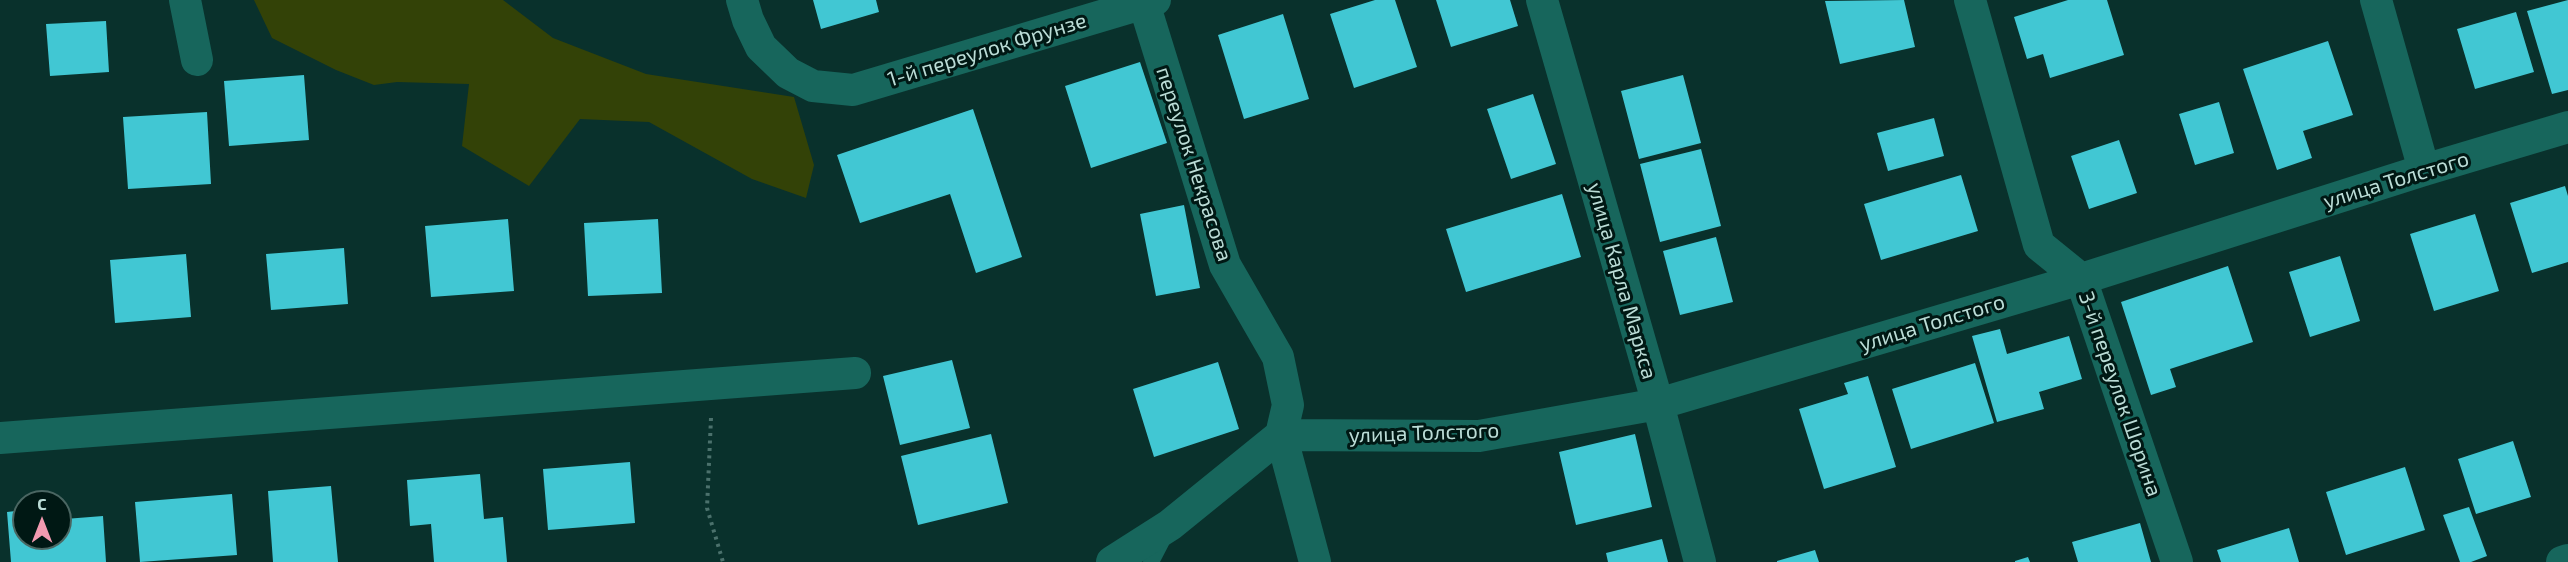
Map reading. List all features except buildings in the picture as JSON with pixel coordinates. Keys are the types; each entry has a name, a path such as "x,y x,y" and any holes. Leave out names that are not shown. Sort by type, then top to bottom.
{"street":[{"path":"185,0 197,60"},
{"name":"1-й переулок Фрунзе","path":"742,0 761,47 788,74 813,86 853,90 1147,1"},
{"name":"улица Карла Маркса","path":"1542,0 1658,404 1700,562"},
{"name":"3-й переулок Шорина","path":"1970,0 2039,246 2081,279 2177,562"},
{"path":"2376,0 2424,170"},
{"name":"переулок Некрасова","path":"1147,1 1225,265 1278,357 1288,405 1281,435 1315,562"},
{"name":"улица Толстого","path":"1281,435 1479,436 1658,404 2081,279 2424,170 2568,127"},
{"path":"0,438 855,373"},
{"path":"1112,562 1170,525 1281,435"},
{"path":"2562,562 2568,560"}],"lane":[{"path":"1151,562 1170,525"}],"path":[{"path":"712,384 707,508 723,562"}],"green space":[{"path":"254,0 503,0 553,38 646,74 794,97 814,165 806,198 752,179 649,122 580,119 529,186 462,146 469,84 397,82 374,85 336,70 272,38"}]}
